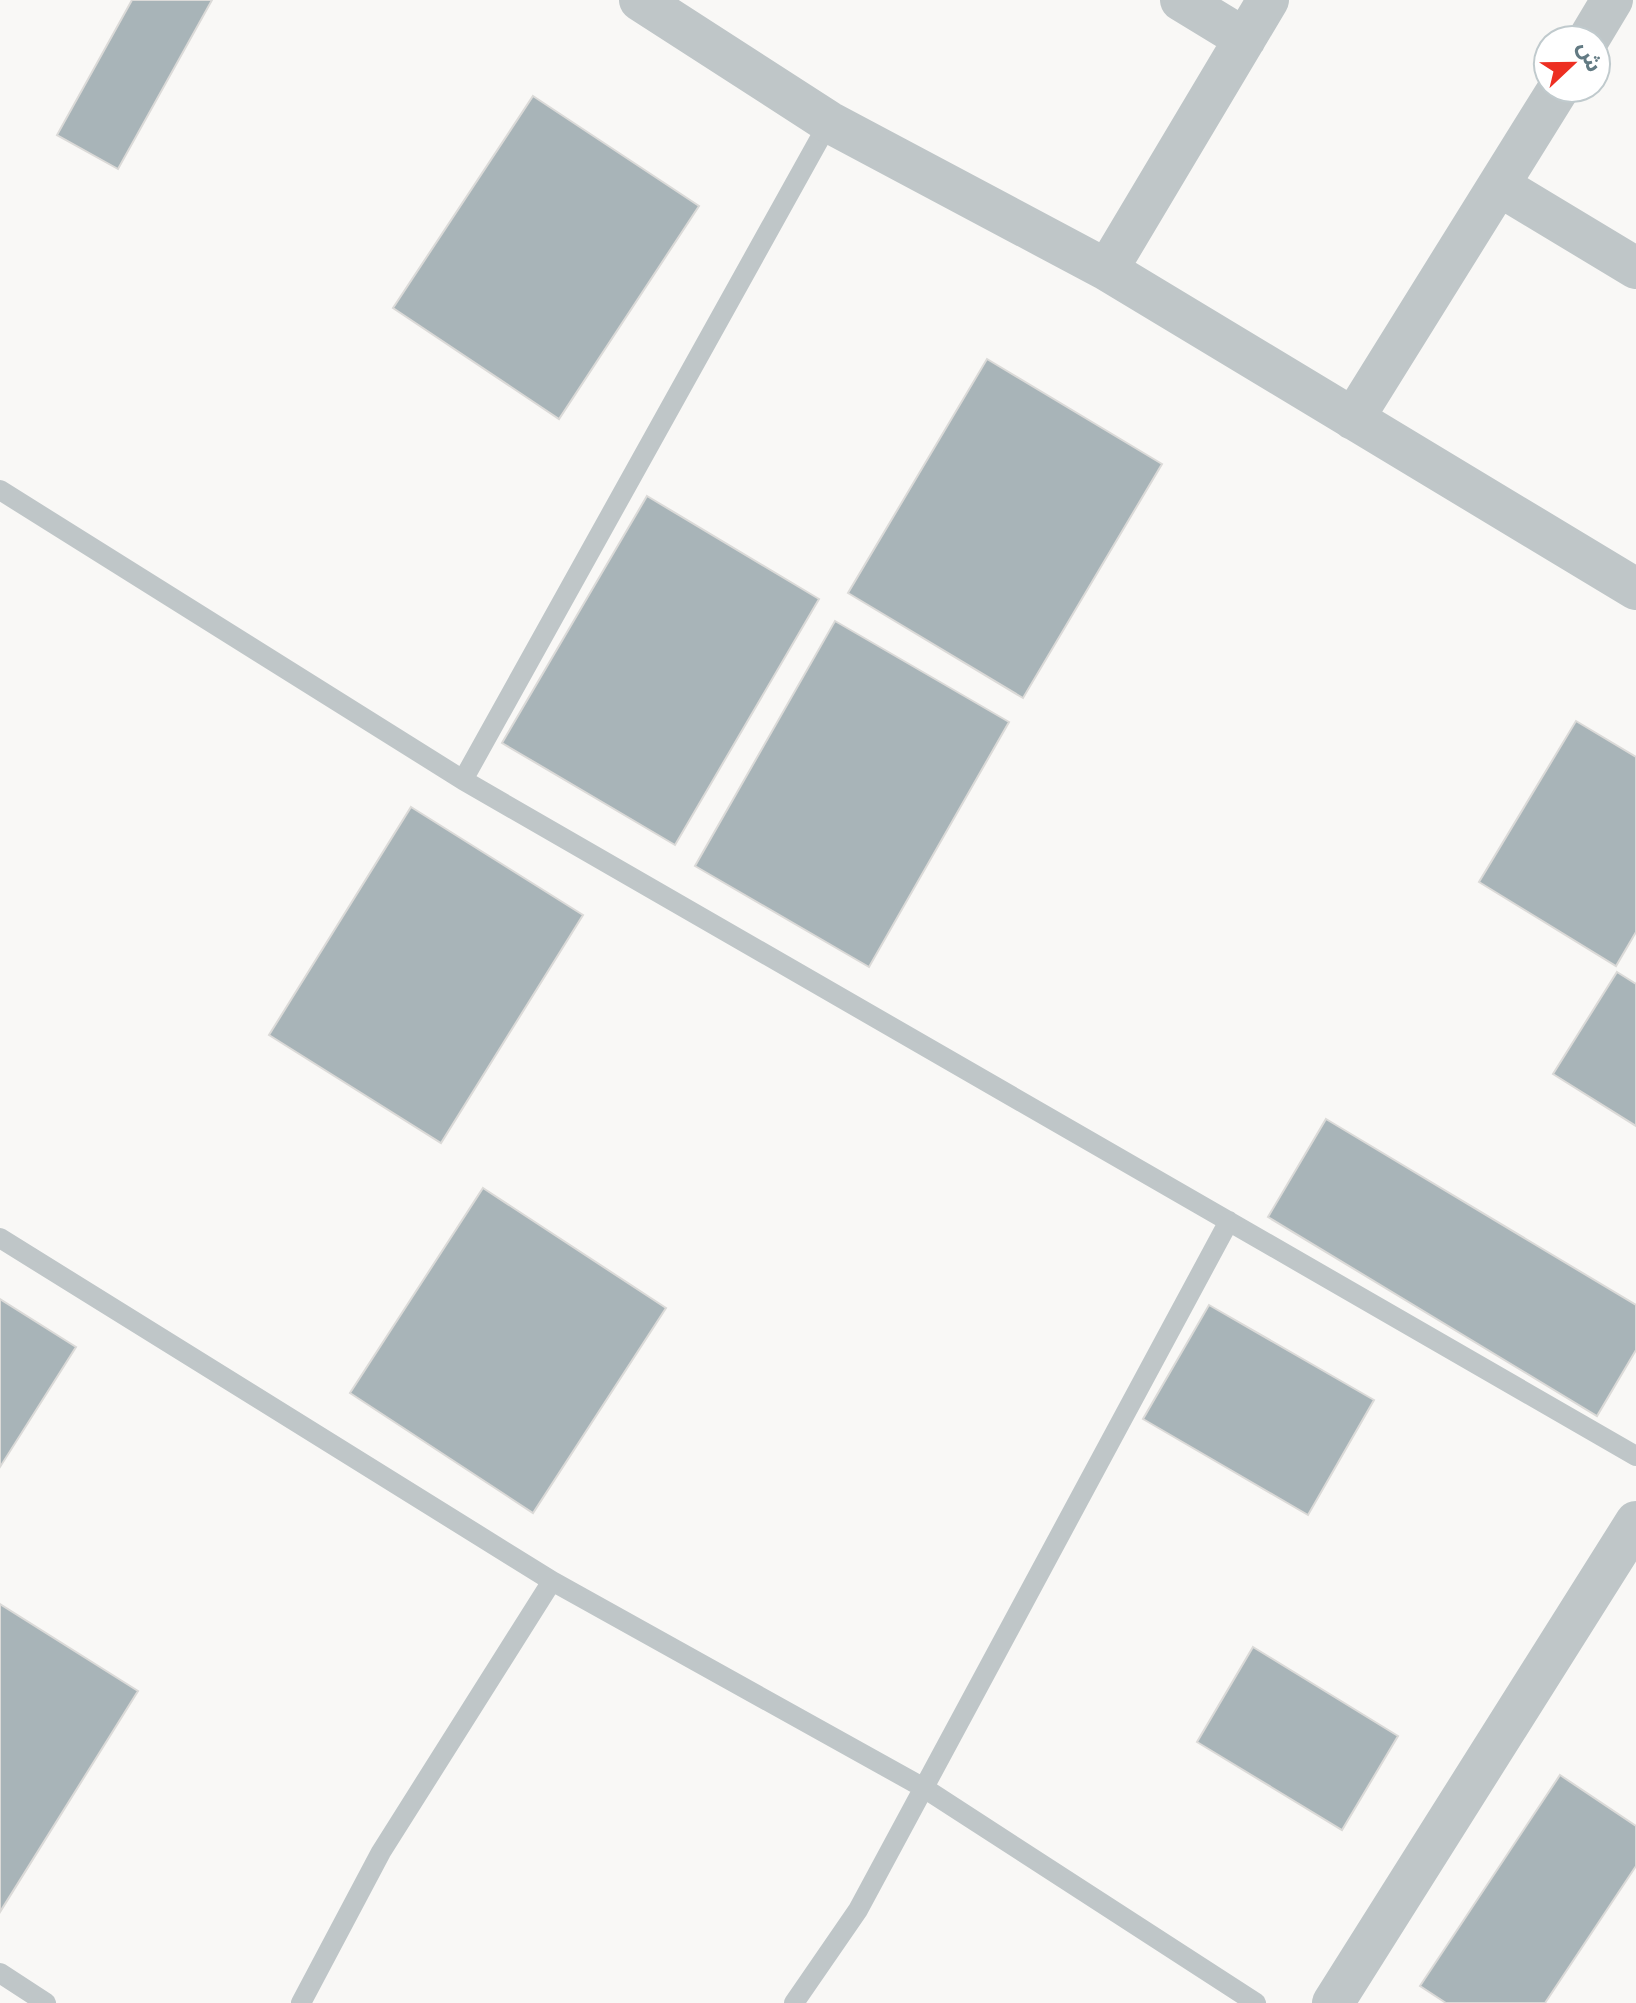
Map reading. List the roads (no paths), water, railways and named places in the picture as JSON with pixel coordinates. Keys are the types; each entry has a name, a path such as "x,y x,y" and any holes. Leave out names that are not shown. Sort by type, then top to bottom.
{"street":[{"path":"640,0 829,122 1107,270 1636,589"},
{"path":"1181,0 1245,39"},
{"path":"1107,270 1268,0"},
{"path":"1598,24 1612,0"},
{"path":"1353,419 1549,104"},
{"path":"1500,186 1636,268"},
{"path":"1333,2003 1636,1522"}],"lane":[{"path":"463,780 829,122"},
{"path":"1,493 463,780 1636,1456"},
{"path":"794,2003 858,1910 1229,1221"},
{"path":"0,1238 552,1581 924,1788 1256,2003"},
{"path":"301,2003 381,1852 552,1581"},
{"path":"0,1973 46,2003"}]}
